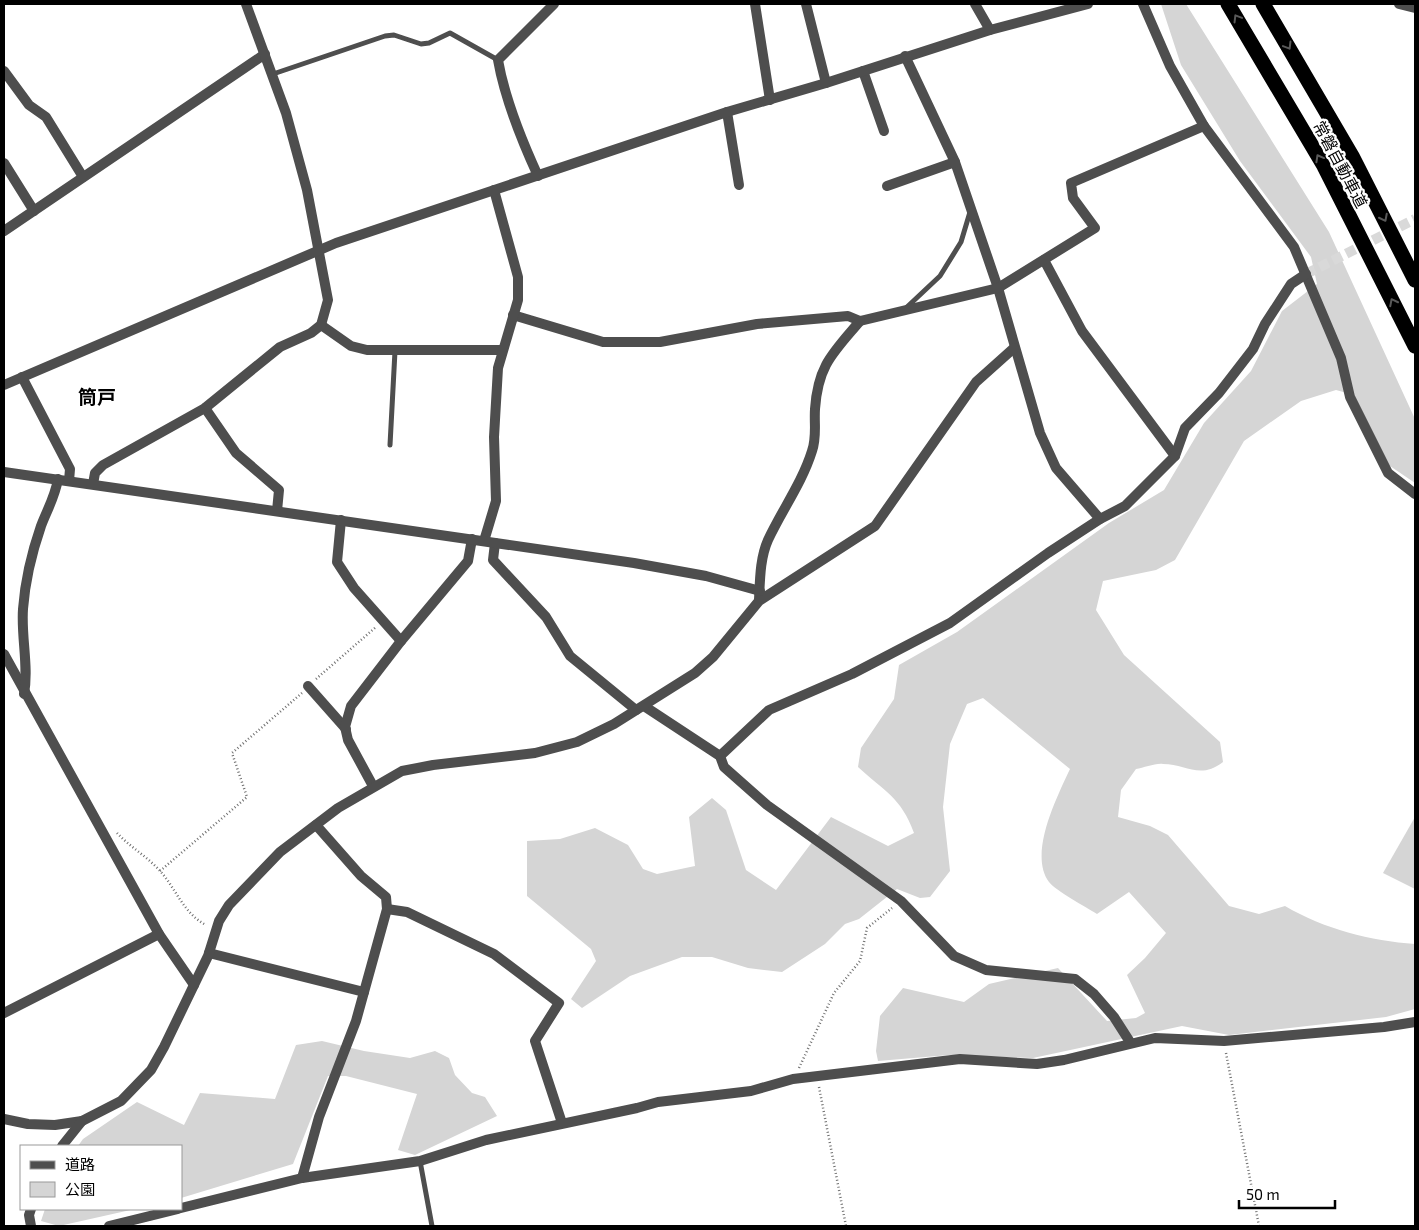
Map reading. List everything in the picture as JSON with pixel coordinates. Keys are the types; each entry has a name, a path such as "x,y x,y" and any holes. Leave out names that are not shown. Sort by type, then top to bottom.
{"highway":[{"name":"常磐自動車道","path":"1228,4 1324,166 1415,346"},
{"name":"常磐自動車道","path":"1263,4 1352,156 1415,280"}],"street":[{"path":"93,484 95,473 103,465 205,408 280,346 311,333 321,325 328,300 307,190 273,74 246,4"},
{"path":"538,176 522,140 500,75 498,60 554,4"},
{"path":"755,4 770,100"},
{"path":"806,4 826,83"},
{"path":"975,4 990,30"},
{"path":"4,385 319,250 727,112 826,83 904,56 990,30 1088,4"},
{"path":"1142,4 1170,66 1204,126 1294,247 1341,358 1350,397 1388,473 1415,494"},
{"path":"1398,4 1415,8"},
{"path":"4,231 265,54"},
{"path":"904,56 955,162 998,288 1040,433 1056,468 1100,519"},
{"path":"4,70 29,105 46,116 83,177"},
{"path":"864,71 884,131"},
{"path":"727,112 739,185"},
{"path":"513,315 603,342 660,342 757,324 848,316 860,320 998,288 1094,228 1073,198 1071,183 1204,126"},
{"path":"887,186 955,162"},
{"path":"4,163 34,211"},
{"path":"484,541 496,501 494,437 502,350 518,300 518,278 494,190"},
{"path":"1044,260 1082,331 1175,456"},
{"path":"720,756 769,710 852,674 950,623 1100,519 1125,506 1175,456 1185,428 1218,393 1253,349 1265,324 1291,284 1306,274"},
{"path":"759,596 761,566 768,540 795,491 816,437 818,383 826,363 860,320"},
{"path":"321,325 350,346 367,350 502,350"},
{"path":"4,1119 28,1124 55,1125 82,1121 121,1102 151,1070 194,985 209,953 216,930 229,905 280,852 373,786 402,771 433,765 535,753 577,742 640,708 695,673 713,657 759,596 875,526 976,382 1014,348"},
{"path":"22,377 70,469 42,524 35,546 24,602 24,643 27,679 24,694"},
{"path":"205,408 236,453 279,490 277,511"},
{"path":"4,472 472,539 680,571 759,596"},
{"path":"341,520 337,562 354,588 401,641"},
{"path":"373,786 348,740 346,729 351,706 401,641 468,561 472,539"},
{"path":"495,543 493,560 546,617 570,656 640,708 720,756 724,767 768,805 901,901 942,946 954,956 986,970 1075,979 1094,994 1108,1009 1130,1042"},
{"path":"4,654 24,694 159,934 194,985"},
{"path":"308,686 346,729"},
{"path":"302,1178 319,1116 342,1062 387,908 386,897 361,876 316,825"},
{"path":"387,908 407,912 494,954 559,1004 535,1041 562,1123"},
{"path":"4,1013 159,934"},
{"path":"209,953 364,992"},
{"path":"182,1208 302,1178 420,1161 486,1140 658,1102 751,1091 793,1079 960,1059 1037,1064 1064,1060 1130,1042 1172,1037 1224,1041 1384,1027 1415,1022"},
{"path":"63,1145 82,1121"},
{"path":"31,1210 29,1215 32,1226"},
{"path":"108,1226 172,1210"}],"lane":[{"path":"273,74 394,35 421,44 429,43 450,33 498,60"},
{"path":"902,311 940,276 962,242 971,209"},
{"path":"390,445 395,350"},
{"path":"420,1161 432,1226"}],"path":[{"path":"160,871 248,797 232,753 383,621"},
{"path":"111,826 130,846 160,871 184,906 199,922 216,930"},
{"path":"793,1079 834,994 860,961 868,928 901,901"},
{"path":"1224,1041 1259,1226"},
{"path":"816,1076 846,1226"}],"green space":[{"path":"1161,4 1186,4 1329,232 1415,419 1415,483 1390,466 1354,395 1336,390 1301,401 1244,441 1175,560 1156,570 1103,581 1096,610 1124,655 1220,742 1223,762 1215,767 1200,771 1160,764 1136,769 1121,790 1118,817 1150,826 1168,835 1229,906 1259,914 1285,906 1316,921 1365,937 1415,944 1415,1009 1386,1017 1229,1035 1182,1026 1033,1058 949,1055 878,1061 876,1051 880,1016 903,988 964,1002 989,984 1058,968 1107,1021 1136,1018 1145,1013 1127,975 1145,958 1166,933 1129,892 1097,914 1064,894 1049,882 1043,870 1043,841 1052,810 1070,769 983,698 967,704 950,744 943,807 950,871 930,897 920,898 897,889 859,919 845,924 825,944 782,972 748,968 712,957 682,957 630,976 582,1008 571,999 596,961 591,949 527,896 527,841 560,839 595,828 628,845 643,869 657,874 695,866 689,817 712,798 726,810 746,870 776,890 831,817 888,846 914,833 909,821 897,803 858,767 861,748 894,699 899,665 957,632 1109,523 1164,490 1204,423 1251,371 1282,311 1317,284 1311,257 1240,161 1181,65"},
{"path":"1415,817 1415,889 1383,873"},
{"path":"322,1041 364,1051 410,1058 435,1051 449,1058 455,1075 472,1093 485,1097 497,1116 415,1155 398,1150 417,1094 346,1076 328,1076 293,1164 182,1198 182,1145 79,1145 83,1139 137,1102 184,1125 200,1093 275,1099 296,1045"},
{"path":"45,1210 131,1210 59,1226 41,1221"}],"tunnel":[{"path":"1306,274 1415,219"}],"district":[{"name":"筒戸","path":"97,396"}]}
